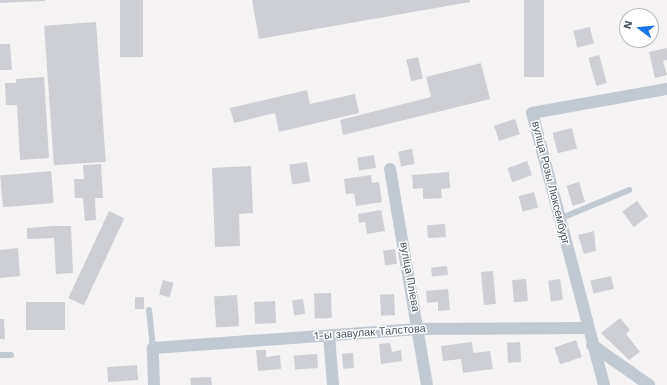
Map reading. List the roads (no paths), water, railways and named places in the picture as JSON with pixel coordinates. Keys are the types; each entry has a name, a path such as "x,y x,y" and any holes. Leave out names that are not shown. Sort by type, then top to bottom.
{"street":[{"name":"вуліца Розы Люксембург","path":"604,385 592,345 532,113 667,89"},
{"name":"вуліца Пліева","path":"390,169 428,385"},
{"name":"1-ы завулак Талстова","path":"153,348 418,329 588,328"},
{"path":"329,336 333,385"},
{"path":"592,345 649,385"},
{"path":"153,348 154,385"}],"lane":[{"path":"559,219 630,190"},
{"path":"149,310 153,348"},
{"path":"0,355 11,355"}]}
